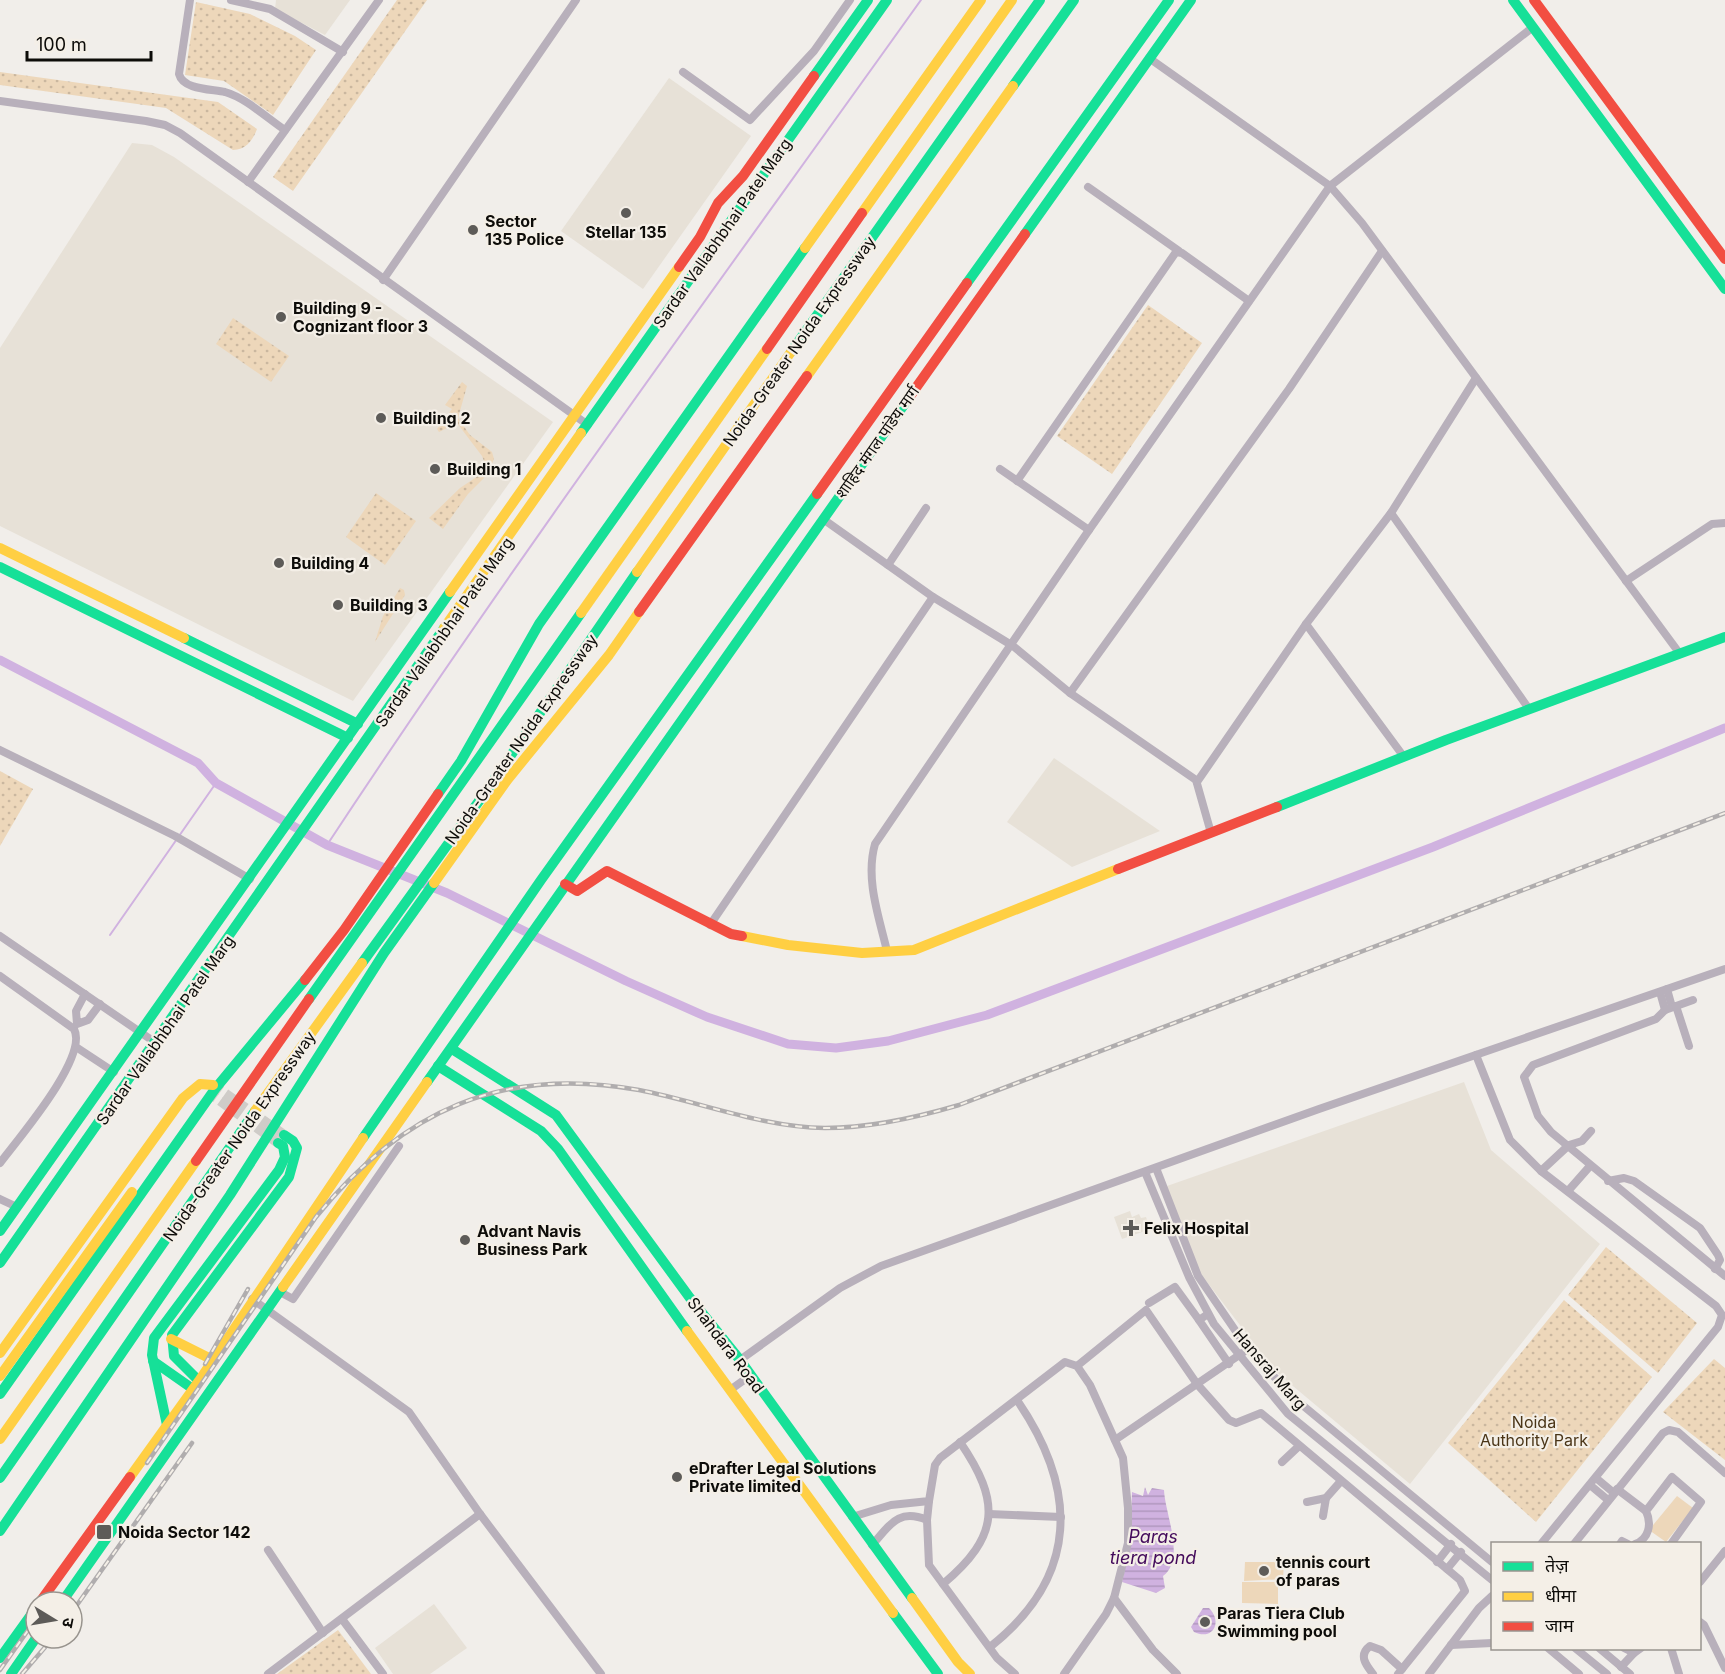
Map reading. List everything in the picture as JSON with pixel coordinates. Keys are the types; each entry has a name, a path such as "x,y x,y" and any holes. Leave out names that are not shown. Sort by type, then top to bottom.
{"main road":[{"name":"Sardar Vallabhbhai Patel Marg","path":"0,1231 142,1033 700,237 718,204 743,176 868,0"},
{"name":"Sardar Vallabhbhai Patel Marg","path":"0,1263 887,0"},
{"path":"0,1394 215,1089 350,932 427,810 461,761 539,624 981,0"},
{"name":"Noida-Greater Noida Expressway","path":"0,1439 350,932 439,815 1012,0"},
{"name":"Noida-Greater Noida Expressway","path":"0,1478 207,1178 460,826 1040,0"},
{"path":"0,1531 230,1195 384,953 536,743 609,655 1074,0"},
{"path":"49,1590 196,1385 252,1299 425,1052 469,983 541,880 1169,0"},
{"name":"शाहिद मंगल पांडेय मार्ग","path":"70,1590 637,782 1191,0"},
{"path":"1513,0 1725,289"},
{"path":"1534,0 1725,259"},
{"path":"0,548 358,724"},
{"path":"0,567 348,738"},
{"path":"563,888 577,891 606,871 731,934 788,945 862,953 914,950 1404,757 1725,637"},
{"path":"621,769 637,782"},
{"name":"Shahdara Road","path":"452,1048 556,1115 690,1298 740,1360 958,1662 970,1674"},
{"name":"Shahdara Road","path":"438,1066 541,1131 558,1149 730,1390 938,1674"},
{"path":"0,1353 169,1116 194,1086 207,1082 211,1088 203,1093 0,1376"},
{"path":"167,1425 153,1361 154,1338 279,1170 285,1156 281,1139 293,1141 297,1148 289,1177 198,1297 171,1339 172,1353 196,1385"},
{"path":"171,1339 213,1360"},
{"path":"153,1361 196,1385"},
{"path":"0,1658 24,1625"},
{"path":"11,1674 28,1650"}],"street":[{"path":"190,0 180,80 187,84 233,95 285,130"},
{"path":"231,0 271,4 343,52"},
{"path":"248,182 379,0"},
{"path":"383,280 576,0"},
{"path":"683,72 750,120 814,51 850,0"},
{"path":"887,951 872,884 871,857 876,844 1089,530 1249,301 1330,186 1533,27"},
{"path":"1149,58 1330,186 1382,250 1680,654"},
{"path":"0,100 165,125 588,425"},
{"path":"1088,187 1249,301"},
{"path":"1070,693 1288,389 1382,250"},
{"path":"1017,481 1172,255 1179,251"},
{"path":"1197,782 1306,624 1391,513 1476,378"},
{"path":"1000,469 1089,530"},
{"path":"888,565 926,508"},
{"path":"1391,513 1530,709"},
{"path":"823,519 933,597 1012,646 1070,693 1197,782 1211,833"},
{"path":"1626,581 1712,524 1725,523"},
{"path":"710,924 933,597"},
{"path":"1306,624 1404,757"},
{"path":"0,750 189,843 251,877"},
{"path":"0,936 156,1043"},
{"path":"740,1360 833,1293 873,1269 1725,969"},
{"path":"0,976 76,1027"},
{"path":"1664,991 1689,1046"},
{"path":"0,1163 71,1063 76,1047 76,1011 85,994"},
{"path":"1693,1000 1671,1008 1656,1019 1533,1065 1526,1072 1525,1083 1538,1116 1551,1132 1725,1276"},
{"path":"76,1027 88,1020 100,1004"},
{"path":"76,1047 114,1072"},
{"path":"1476,1055 1510,1140 1541,1171 1716,1306 1722,1315 1718,1328 1543,1542"},
{"path":"1541,1171 1569,1145 1582,1141 1591,1131"},
{"path":"280,1293 293,1299 399,1146"},
{"path":"1568,1191 1590,1166"},
{"name":"Hansraj Marg","path":"1155,1168 1198,1276 1248,1349 1295,1399 1491,1561"},
{"name":"Hansraj Marg","path":"1145,1172 1189,1277 1208,1314 1239,1356 1288,1414 1461,1552 1491,1579"},
{"path":"1608,1181 1624,1178 1634,1181 1700,1228 1720,1260 1716,1269"},
{"path":"0,1199 17,1207"},
{"path":"1149,1302 1175,1287 1229,1364"},
{"path":"252,1299 409,1412 480,1514 602,1674"},
{"path":"1077,1366 1146,1310 1197,1384 1229,1420 1236,1423 1260,1412 1464,1583 1465,1591 1400,1671 1381,1650 1370,1646 1364,1652 1363,1658 1373,1674"},
{"path":"1199,1320 1208,1314"},
{"path":"1115,1440 1248,1349"},
{"path":"1015,1674 990,1647 928,1560 929,1501 937,1461 1065,1362 1077,1366 1094,1392 1126,1465 1128,1543 1114,1598 1106,1614 1064,1674"},
{"path":"730,1390 751,1375"},
{"path":"990,1647 1017,1622 1042,1591 1059,1544 1061,1517 1058,1489 1048,1454 1036,1427 1017,1400"},
{"path":"1576,1542 1663,1433 1669,1430 1678,1432 1725,1473"},
{"path":"943,1584 974,1555 981,1545 989,1514 983,1478 960,1442"},
{"path":"1282,1462 1299,1446"},
{"path":"1596,1478 1646,1511 1650,1524 1645,1538 1638,1542"},
{"path":"1646,1511 1672,1478 1701,1502 1672,1542"},
{"path":"1323,1516 1326,1498 1341,1481"},
{"path":"1590,1485 1608,1500"},
{"path":"1307,1502 1326,1498"},
{"path":"852,1517 891,1505 929,1501"},
{"path":"268,1674 480,1514"},
{"path":"989,1514 1061,1517"},
{"path":"872,1545 900,1517 908,1515 927,1520"},
{"path":"1437,1562 1451,1544"},
{"path":"268,1550 323,1633"},
{"path":"1701,1578 1725,1551"},
{"path":"1447,1569 1461,1552"},
{"path":"1114,1598 1153,1650 1178,1674"},
{"path":"1429,1674 1491,1600"},
{"path":"342,1619 383,1674"},
{"path":"1701,1623 1718,1659 1725,1668"},
{"path":"1451,1646 1491,1643"},
{"path":"1550,1650 1580,1674"},
{"path":"1577,1650 1606,1674"},
{"path":"1601,1650 1630,1674"},
{"path":"1672,1650 1679,1674"},
{"path":"1621,1667 1637,1651"}],"shaded area":[{"path":"276,0 350,0 325,35 275,9"},
{"path":"669,78 751,136 643,289 561,231"},
{"path":"132,143 152,145 174,157 553,422 353,701 0,526 0,348"},
{"path":"1054,758 1160,831 1072,867 1007,822"},
{"path":"1464,1082 1491,1150 1600,1244 1410,1484 1275,1371 1197,1269 1167,1186"},
{"name":"Felix Hospital","path":"1130,1211 1132,1217 1139,1214 1141,1218 1146,1217 1148,1223 1143,1225 1145,1231 1122,1239 1114,1217"},
{"path":"434,1604 467,1648 430,1674 393,1674 375,1648"}],"green space":[{"path":"397,0 427,0 293,191 273,177"},
{"path":"196,2 250,14 295,36 316,50 273,115 224,81 185,75"},
{"path":"0,72 218,102 257,129 248,144 238,150 233,150 166,108 0,85"},
{"path":"1148,305 1202,343 1112,474 1057,436"},
{"path":"233,318 289,356 271,382 216,344"},
{"path":"462,382 467,386 458,418 470,435 492,452 494,459 487,475 468,494 443,529 429,518 460,488 484,472 479,466 484,461 482,456 457,423 439,432 437,429 452,409 445,405"},
{"path":"376,493 416,521 385,565 346,537"},
{"path":"400,588 404,590 405,595 375,642 383,616"},
{"path":"0,771 33,789 0,846"},
{"path":"1606,1247 1697,1323 1658,1373 1568,1295"},
{"name":"Noida Authority Park","path":"1564,1300 1652,1377 1536,1522 1448,1443"},
{"path":"1714,1359 1725,1368 1725,1460 1663,1412"},
{"path":"1677,1496 1693,1508 1666,1542 1649,1530"},
{"name":"tennis court of paras","path":"1245,1562 1284,1562 1283,1579 1244,1581"},
{"path":"1242,1582 1278,1582 1278,1604 1242,1603"},
{"path":"338,1630 371,1674 277,1674"}],"water":[{"name":"Paras tiera pond","path":"1145,1487 1148,1495 1152,1488 1164,1490 1174,1548 1170,1568 1163,1576 1165,1588 1156,1593 1122,1582 1130,1547 1132,1492 1143,1496"},
{"name":"Paras Tiera Club Swimming pool","path":"1203,1608 1209,1608 1215,1619 1214,1629 1206,1634 1194,1632 1191,1627"}],"waterway":[{"path":"327,845 545,525 921,0"},
{"path":"0,660 198,763 216,783 327,845 447,893 626,981 707,1017 788,1044 836,1048 888,1041 987,1015 1433,847 1725,728"},
{"path":"110,935 216,783"}],"tunnel":[{"path":"213,1085 284,1135"},
{"path":"208,1092 278,1143"}],"railway":[{"path":"147,1463 316,1217 349,1180 383,1149 420,1124 458,1104 499,1091 543,1084 589,1084 639,1090 754,1119 801,1127 859,1126 909,1118 959,1105 1725,813"},
{"path":"205,1364 248,1289"},
{"path":"84,1595 192,1443"},
{"path":"0,1670 24,1636"},
{"path":"22,1674 43,1650"}],"traffic: fast":[{"path":"814,76 868,0"},
{"path":"581,433 887,0"},
{"path":"791,352 1040,0"},
{"path":"1013,86 1074,0"},
{"path":"967,283 1169,0"},
{"path":"1025,234 1191,0"},
{"path":"1513,0 1725,289"},
{"path":"438,794 461,761 539,624 805,248"},
{"path":"427,1082 908,399"},
{"path":"363,1138 541,880 817,494"},
{"path":"0,567 348,738"},
{"path":"362,963 487,790 637,572"},
{"path":"0,1231 450,592"},
{"path":"309,999 581,613"},
{"path":"0,1263 444,628"},
{"path":"1277,807 1446,740 1725,637"},
{"path":"184,638 358,724"},
{"path":"0,1531 230,1195 384,953 434,883"},
{"path":"0,1394 215,1089 305,980"},
{"path":"452,1049 556,1115 690,1298 740,1360 912,1598"},
{"path":"438,1066 541,1131 558,1149 687,1331"},
{"path":"0,1478 255,1111"},
{"path":"199,1381 174,1356 172,1335 289,1177 297,1148 293,1141 284,1135"},
{"path":"167,1425 152,1355 154,1338 279,1170 285,1157 283,1146 278,1143"},
{"path":"70,1590 283,1287"},
{"path":"153,1361 193,1389"},
{"path":"893,1613 938,1674"},
{"path":"0,1658 24,1625"},
{"path":"11,1674 28,1650"}],"traffic: slow":[{"path":"805,248 981,0"},
{"path":"862,213 1012,0"},
{"path":"807,376 1013,86"},
{"path":"450,592 679,267"},
{"path":"581,613 767,349"},
{"path":"637,572 791,352"},
{"path":"444,628 581,433"},
{"path":"0,548 184,638"},
{"path":"434,883 508,779 609,655 639,612"},
{"path":"742,936 788,945 862,953 914,950 1118,869"},
{"path":"255,1111 362,963"},
{"path":"283,1287 427,1082"},
{"path":"0,1353 183,1098 200,1084 213,1085"},
{"path":"130,1477 199,1381 363,1138"},
{"path":"0,1439 196,1161"},
{"path":"0,1376 132,1192"},
{"path":"687,1331 893,1613"},
{"path":"171,1339 213,1360"},
{"path":"912,1598 958,1662 970,1674"}],"traffic: jam":[{"path":"1534,0 1725,259"},
{"path":"679,267 700,237 718,203 743,176 814,76"},
{"path":"767,349 862,213"},
{"path":"908,399 1025,234"},
{"path":"817,494 967,283"},
{"path":"639,612 807,376"},
{"path":"305,980 344,930 438,794"},
{"path":"1118,869 1277,807"},
{"path":"565,884 577,891 607,871 731,934 742,936"},
{"path":"196,1161 309,999"},
{"path":"49,1590 130,1477"}],"place":[{"name":"Stellar 135","path":"626,213"},
{"name":"Sector 135 Police","path":"473,230"},
{"name":"Building 9 - Cognizant floor 3","path":"281,317"},
{"name":"Building 2","path":"381,418"},
{"name":"Building 1","path":"435,469"},
{"name":"Building 4","path":"279,563"},
{"name":"Building 3","path":"338,605"},
{"name":"Felix Hospital","path":"1131,1228"},
{"name":"Advant Navis Business Park","path":"465,1240"},
{"name":"eDrafter Legal Solutions Private limited","path":"677,1477"},
{"name":"Noida Sector 142","path":"104,1532"},
{"name":"tennis court of paras","path":"1264,1571"},
{"name":"Paras Tiera Club Swimming pool","path":"1205,1622"}]}
